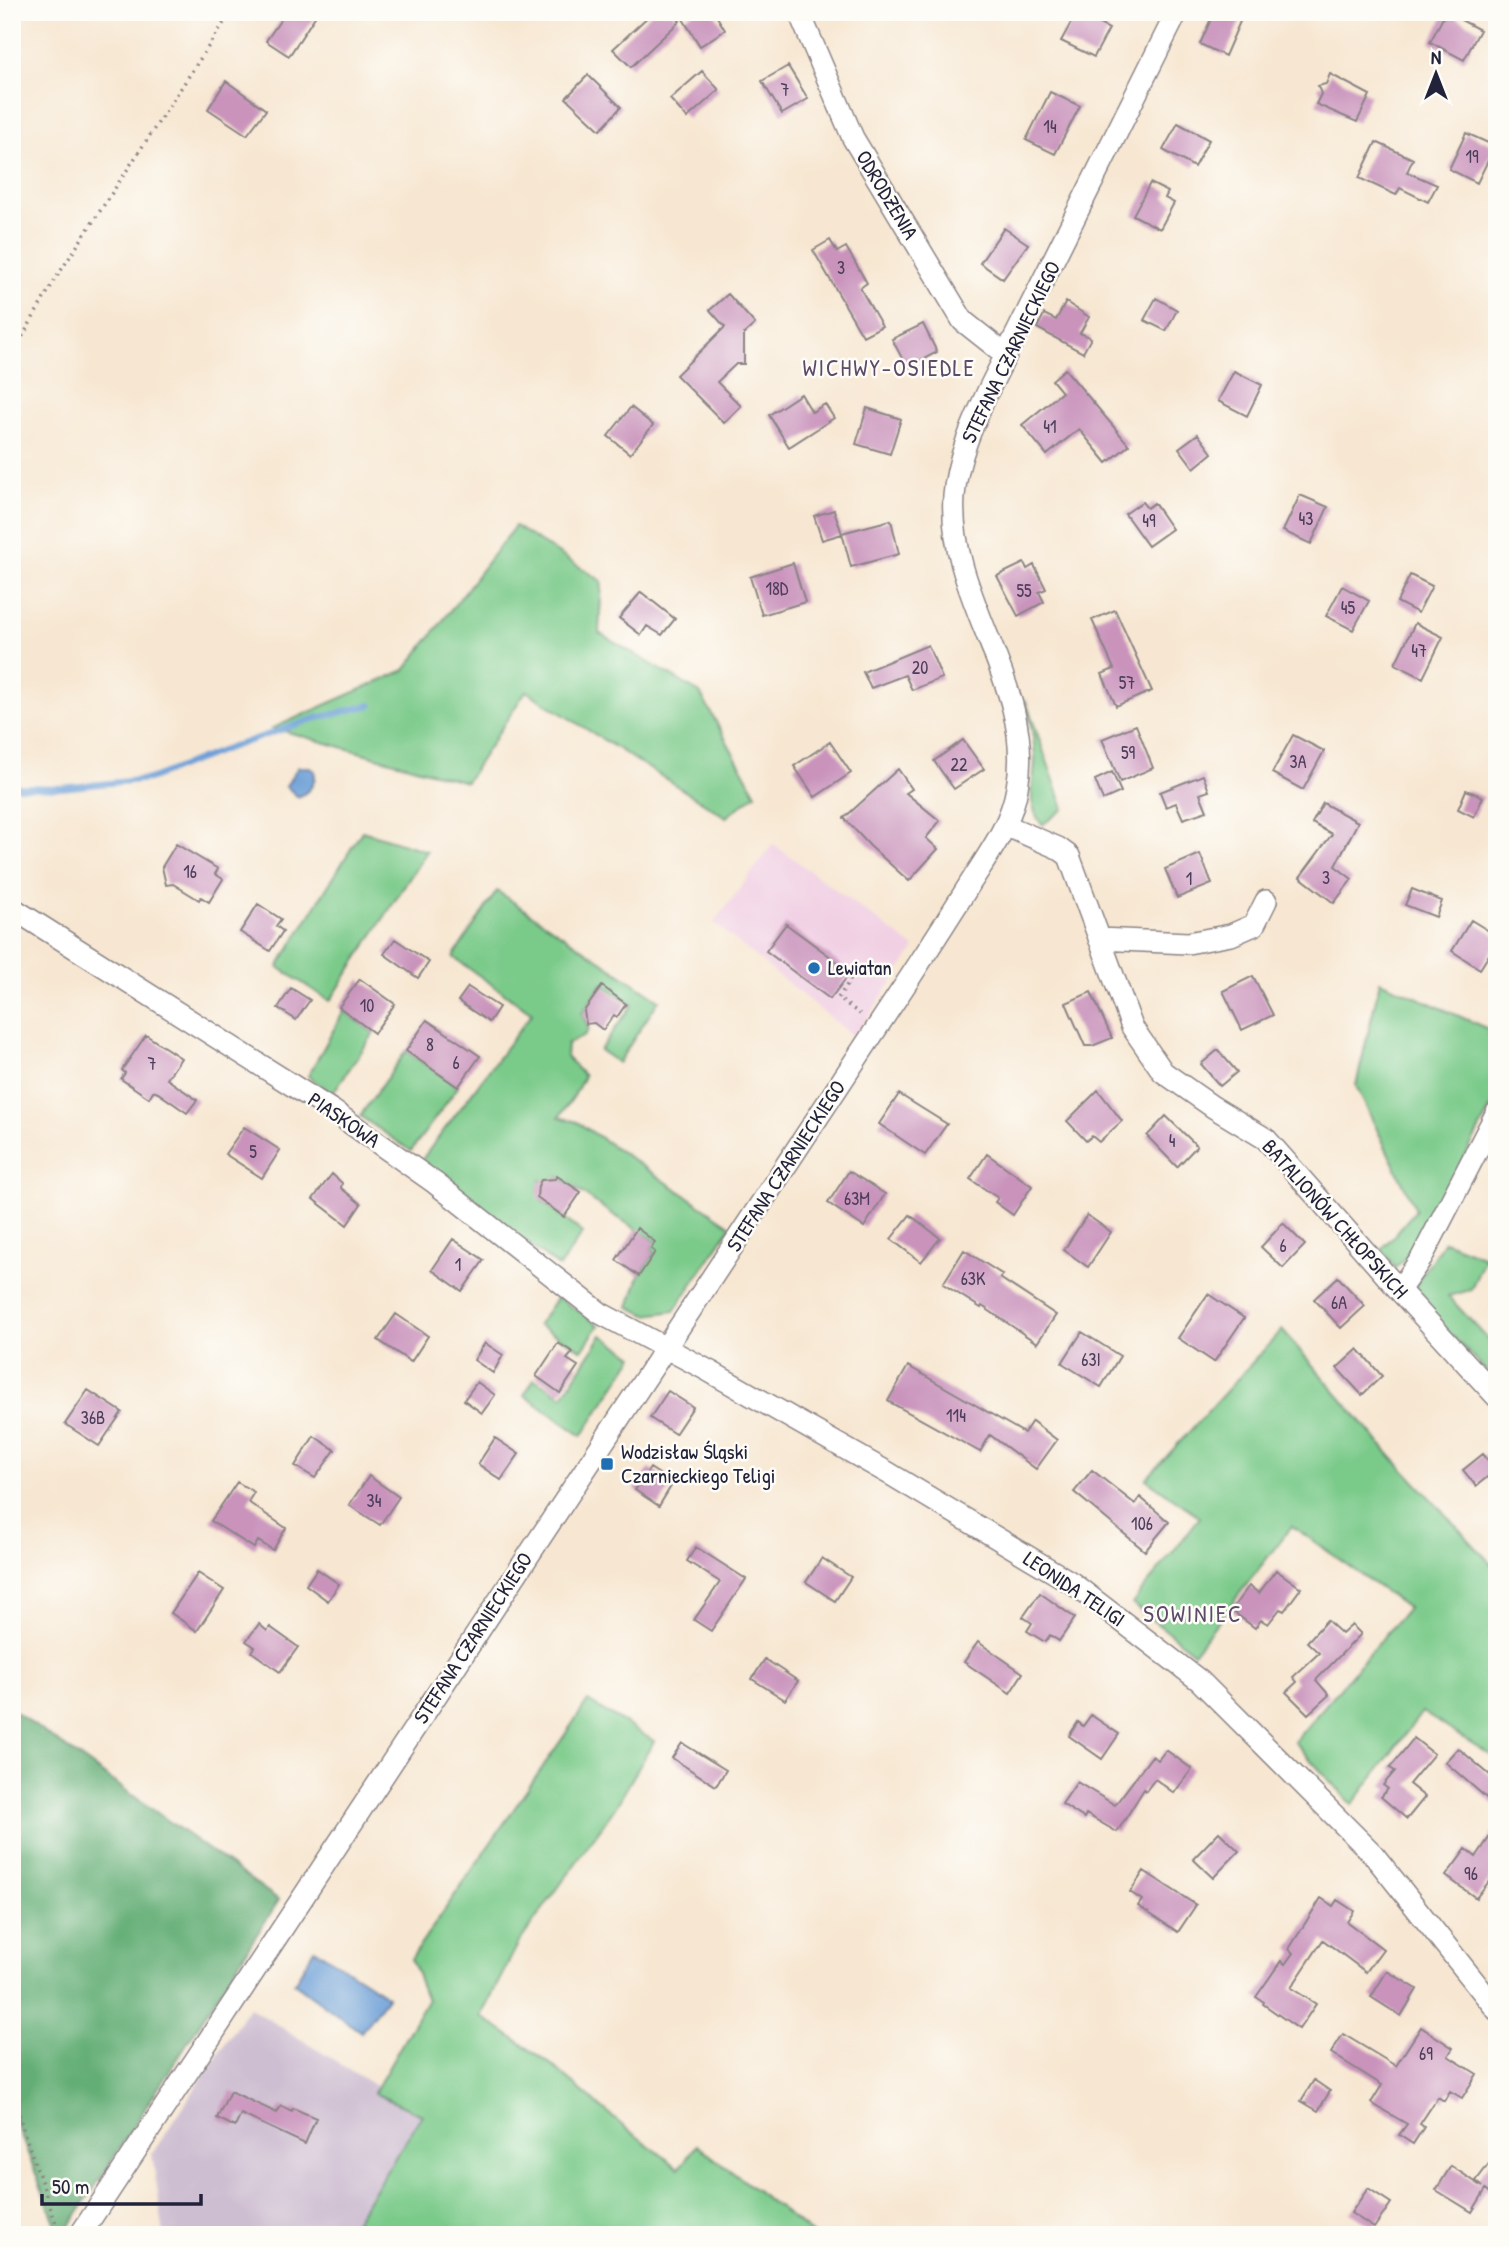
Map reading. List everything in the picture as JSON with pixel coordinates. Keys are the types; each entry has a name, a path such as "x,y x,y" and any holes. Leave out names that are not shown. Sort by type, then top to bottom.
{"street":[{"name":"ODRODZENIA","path":"799,12 853,138 963,321 1006,355"},
{"name":"STEFANA CZARNIECKIEGO","path":"80,2235 911,976 1007,826 1019,776 1019,732 1007,686 964,570 956,532 954,497 959,468 972,426 1177,12"},
{"name":"BATALIONÓW CHŁOPSKICH","path":"1007,826 1059,848 1069,856 1132,1027 1163,1072 1266,1139 1398,1290 1497,1397"},
{"path":"1099,939 1188,943 1231,935 1254,925 1266,901"},
{"name":"PIASKOWA","path":"12,908 333,1111 435,1183 600,1313 665,1348"},
{"path":"1398,1290 1421,1259 1497,1112"},
{"name":"LEONIDA TELIGI","path":"665,1348 890,1474 1072,1583 1200,1681 1373,1854 1497,2010"}],"path":[{"path":"12,355 54,281 231,12"},
{"path":"855,973 838,998 869,1020"},
{"path":"12,2087 24,2132 60,2235"}],"shaded area":[{"path":"773,844 915,948 854,1037 714,923"},
{"path":"249,2007 422,2115 345,2235 164,2235 152,2154"}],"green space":[{"path":"515,526 602,581 599,633 700,693 756,794 726,817 526,691 466,782 273,728 405,670"},
{"path":"1025,699 1064,809 1042,825 1032,801 1035,752"},
{"path":"362,831 427,851 330,1001 278,967"},
{"path":"497,891 659,1000 618,1063 600,1050 632,1005 602,984 582,1014 589,1029 584,1036 567,1044 566,1057 584,1076 559,1117 577,1122 731,1226 674,1311 647,1315 629,1307 639,1276 655,1252 651,1249 655,1241 558,1176 552,1183 541,1180 538,1191 544,1195 541,1200 583,1233 559,1267 420,1162 532,1013 453,957"},
{"path":"1380,981 1497,1033 1497,1096 1417,1247 1395,1268 1382,1249 1416,1210 1356,1086"},
{"path":"344,1011 374,1033 332,1094 308,1076"},
{"path":"406,1051 458,1087 411,1151 360,1116"},
{"path":"1444,1241 1485,1257 1471,1290 1448,1296 1497,1349 1497,1382 1419,1302 1415,1286"},
{"path":"557,1297 599,1325 582,1350 538,1325"},
{"path":"1282,1330 1391,1456 1497,1570 1497,1759 1422,1712 1352,1805 1294,1742 1408,1608 1292,1526 1194,1652 1132,1604 1200,1517 1146,1479"},
{"path":"602,1335 634,1356 582,1436 524,1395 534,1379 563,1396"},
{"path":"588,1701 654,1741 615,1808 518,1944 481,2016 548,2062 623,2126 679,2168 697,2145 814,2235 346,2235 422,2115 374,2093 427,2000 411,1959"},
{"path":"12,1709 279,1900 64,2235 60,2235 12,2113"}],"water":[{"path":"298,767 310,767 315,771 315,776 311,787 298,797 286,786"},
{"path":"315,1949 388,1996 361,2032 294,1983"}],"building":[{"path":"286,12 318,12 289,56 266,41"},
{"path":"653,12 672,12 680,21 631,67 613,49"},
{"path":"694,12 714,12 725,30 700,46 683,19"},
{"path":"1077,12 1109,29 1094,57 1061,41"},
{"path":"1214,12 1232,12 1242,17 1225,56 1200,44"},
{"path":"1446,12 1480,30 1464,60 1430,42"},
{"path":"788,66 808,99 782,114 762,81"},
{"path":"702,71 719,90 687,118 670,99"},
{"path":"1330,74 1370,95 1357,122 1316,104 1321,94 1318,86 1326,84"},
{"path":"588,75 621,107 600,130 566,98"},
{"path":"226,81 266,110 247,135 208,109"},
{"path":"1050,92 1080,106 1055,154 1026,140"},
{"path":"1178,123 1209,140 1194,167 1163,150"},
{"path":"1466,133 1495,146 1477,183 1449,169"},
{"path":"1376,142 1413,159 1407,172 1437,185 1428,202 1400,188 1396,195 1359,178"},
{"path":"1150,183 1168,192 1165,198 1174,203 1160,229 1133,215"},
{"path":"1004,228 1028,244 1003,279 980,263"},
{"path":"830,240 837,252 846,247 867,283 860,288 882,326 863,336 813,250"},
{"path":"728,294 755,324 744,334 744,364 736,364 717,382 741,406 724,423 676,375 725,327 710,310"},
{"path":"1156,298 1177,310 1166,331 1144,320"},
{"path":"1066,302 1089,317 1080,333 1091,338 1083,353 1037,328 1044,314 1056,320"},
{"path":"923,324 937,352 907,368 892,339"},
{"path":"1065,369 1129,445 1107,463 1079,429 1047,455 1022,425 1062,392 1052,380"},
{"path":"1234,371 1262,385 1247,416 1218,401"},
{"path":"801,394 812,412 825,404 834,418 789,447 769,415"},
{"path":"631,407 653,425 630,454 608,436"},
{"path":"867,408 901,419 890,454 856,444"},
{"path":"1198,434 1212,453 1194,468 1179,448"},
{"path":"1300,495 1328,507 1311,544 1283,531"},
{"path":"1142,502 1147,508 1154,503 1172,529 1148,546 1125,514"},
{"path":"834,510 842,534 822,540 814,516"},
{"path":"891,520 899,554 851,567 842,533"},
{"path":"793,563 805,602 762,615 750,577"},
{"path":"1024,563 1027,569 1034,565 1046,589 1039,592 1044,602 1018,616 997,576"},
{"path":"1410,575 1432,586 1418,613 1397,602"},
{"path":"1342,586 1369,601 1353,630 1326,616"},
{"path":"641,592 675,619 662,635 647,626 641,635 619,618"},
{"path":"1115,610 1152,691 1116,706 1102,674 1114,669 1092,620"},
{"path":"1415,623 1443,637 1423,678 1395,664"},
{"path":"928,645 942,678 912,690 905,675 871,688 863,672"},
{"path":"1136,725 1153,768 1120,782 1102,739"},
{"path":"1293,735 1324,751 1303,790 1272,773"},
{"path":"963,740 984,769 954,789 934,761"},
{"path":"830,742 851,773 815,797 794,766"},
{"path":"898,769 912,789 906,793 940,821 926,838 938,849 909,881 844,818"},
{"path":"1112,772 1121,792 1103,800 1095,780"},
{"path":"1203,775 1209,791 1200,794 1207,811 1183,819 1176,803 1166,807 1160,792"},
{"path":"1466,790 1483,797 1474,817 1458,809"},
{"path":"1323,803 1358,822 1335,866 1352,879 1334,903 1300,877 1332,834 1312,823"},
{"path":"176,844 218,869 215,874 223,879 209,902 201,897 199,900 173,884 166,885 162,867"},
{"path":"1200,854 1212,884 1177,898 1165,869"},
{"path":"1412,889 1442,901 1436,917 1405,905"},
{"path":"258,904 281,919 276,926 283,931 270,951 240,932"},
{"path":"1471,920 1497,936 1497,942 1480,969 1452,951"},
{"path":"786,924 851,972 830,999 766,951"},
{"path":"395,939 429,962 418,978 384,954"},
{"path":"1253,976 1273,1015 1242,1030 1223,991"},
{"path":"360,979 395,1004 374,1033 339,1007"},
{"path":"602,986 626,1004 603,1030 594,1023 586,1024 584,1011"},
{"path":"468,987 499,1007 489,1022 458,1001"},
{"path":"291,988 310,1000 296,1020 278,1008"},
{"path":"1091,992 1112,1038 1085,1046 1066,1003"},
{"path":"427,1020 480,1056 458,1087 406,1051"},
{"path":"146,1035 181,1058 167,1079 197,1100 187,1113 158,1093 153,1091 149,1098 121,1079 125,1073 122,1070"},
{"path":"1218,1050 1237,1072 1220,1086 1201,1064"},
{"path":"1098,1090 1122,1121 1099,1142 1092,1136 1086,1141 1067,1121"},
{"path":"899,1094 947,1124 925,1155 879,1124"},
{"path":"1166,1116 1197,1146 1177,1167 1147,1136"},
{"path":"244,1127 280,1150 262,1178 225,1154"},
{"path":"987,1154 1032,1186 1013,1215 995,1202 998,1198 970,1179"},
{"path":"849,1171 885,1194 864,1227 828,1203"},
{"path":"332,1174 342,1183 341,1188 361,1204 347,1225 313,1199"},
{"path":"557,1176 581,1192 564,1217 537,1197 541,1180 555,1179"},
{"path":"910,1215 940,1238 921,1262 891,1239"},
{"path":"1087,1215 1111,1232 1088,1267 1064,1250"},
{"path":"1283,1223 1305,1245 1283,1268 1261,1247"},
{"path":"637,1228 655,1242 651,1249 655,1252 639,1276 616,1260"},
{"path":"453,1239 484,1260 462,1291 432,1270"},
{"path":"964,1250 1056,1315 1037,1343 943,1284"},
{"path":"1338,1277 1365,1306 1341,1328 1314,1299"},
{"path":"1208,1294 1244,1318 1214,1362 1178,1338"},
{"path":"396,1314 428,1336 411,1362 378,1340"},
{"path":"1082,1332 1120,1356 1101,1387 1062,1363"},
{"path":"485,1343 503,1355 493,1373 474,1360"},
{"path":"558,1343 573,1352 567,1359 578,1366 560,1393 536,1376"},
{"path":"1358,1349 1382,1376 1362,1395 1337,1368"},
{"path":"908,1366 1024,1433 1032,1421 1057,1440 1036,1469 990,1435 980,1452 888,1401"},
{"path":"477,1382 495,1395 482,1413 464,1400"},
{"path":"88,1390 122,1412 99,1446 65,1424"},
{"path":"668,1391 693,1407 675,1434 650,1418"},
{"path":"314,1436 335,1450 315,1478 295,1466"},
{"path":"495,1438 519,1454 501,1480 478,1464"},
{"path":"1483,1454 1496,1470 1476,1486 1463,1470"},
{"path":"650,1468 673,1483 659,1506 635,1490"},
{"path":"1092,1470 1135,1504 1140,1497 1169,1522 1145,1551 1074,1492"},
{"path":"369,1476 399,1497 380,1525 349,1505"},
{"path":"237,1482 254,1492 248,1502 286,1528 273,1550 258,1541 254,1548 211,1521"},
{"path":"696,1547 746,1579 711,1631 694,1620 720,1582 687,1561"},
{"path":"822,1558 851,1577 835,1601 806,1582"},
{"path":"317,1569 339,1584 328,1601 306,1585"},
{"path":"1276,1570 1301,1588 1284,1611 1280,1609 1268,1624 1261,1620 1255,1628 1231,1610 1249,1586 1259,1593"},
{"path":"198,1573 224,1590 197,1631 171,1613"},
{"path":"1040,1593 1075,1618 1059,1641 1050,1635 1045,1642 1027,1631 1032,1623 1023,1617"},
{"path":"1327,1620 1342,1634 1352,1625 1361,1634 1316,1680 1329,1695 1308,1714 1286,1692 1297,1682 1293,1677 1319,1653 1307,1642"},
{"path":"259,1624 267,1631 270,1627 298,1647 280,1672 252,1652 255,1647 246,1641"},
{"path":"978,1642 1023,1673 1010,1693 964,1662"},
{"path":"765,1659 798,1681 785,1700 752,1679"},
{"path":"1091,1715 1119,1734 1102,1759 1069,1736 1078,1722 1083,1726"},
{"path":"1414,1738 1434,1754 1409,1784 1425,1797 1407,1819 1381,1797 1388,1789 1383,1785 1395,1771 1390,1768"},
{"path":"682,1743 726,1770 716,1786 672,1758"},
{"path":"1458,1748 1497,1781 1497,1807 1445,1762"},
{"path":"1166,1750 1192,1769 1174,1793 1155,1779 1146,1791 1144,1789 1117,1832 1086,1814 1084,1818 1062,1804 1077,1782 1115,1805 1152,1756 1158,1760"},
{"path":"1497,1826 1497,1871 1476,1898 1446,1876 1466,1849 1476,1857"},
{"path":"1219,1832 1239,1851 1213,1878 1193,1859"},
{"path":"1144,1871 1196,1905 1178,1932 1138,1906 1142,1900 1130,1892"},
{"path":"1321,1898 1333,1906 1337,1900 1354,1911 1347,1922 1383,1949 1366,1972 1323,1940 1291,1988 1316,2004 1299,2029 1256,1997 1281,1961 1285,1964 1293,1953 1289,1949"},
{"path":"1387,1971 1417,1989 1401,2016 1371,1997"},
{"path":"1421,2027 1453,2048 1448,2056 1477,2074 1462,2098 1450,2091 1444,2101 1438,2097 1420,2124 1424,2127 1413,2144 1399,2135 1407,2124 1371,2103 1382,2085 1331,2053 1343,2034 1396,2066"},
{"path":"1314,2080 1330,2091 1318,2111 1301,2101"},
{"path":"230,2091 277,2113 281,2106 316,2118 305,2144 241,2114 235,2127 217,2118"},
{"path":"1497,2153 1497,2199 1486,2189 1472,2212 1436,2190 1451,2166 1483,2187 1476,2181"},
{"path":"1368,2188 1391,2203 1374,2228 1351,2213"}],"waterway":[{"path":"12,785 61,788 149,779 313,719 371,705"}],"place":[{"name":"Lewiatan","path":"814,968"},
{"name":"Wodzisław Śląski Czarnieckiego Teligi","path":"607,1464"}],"district":[{"name":"WICHWY-OSIEDLE","path":"889,368"},
{"name":"SOWINIEC","path":"1193,1614"}]}
